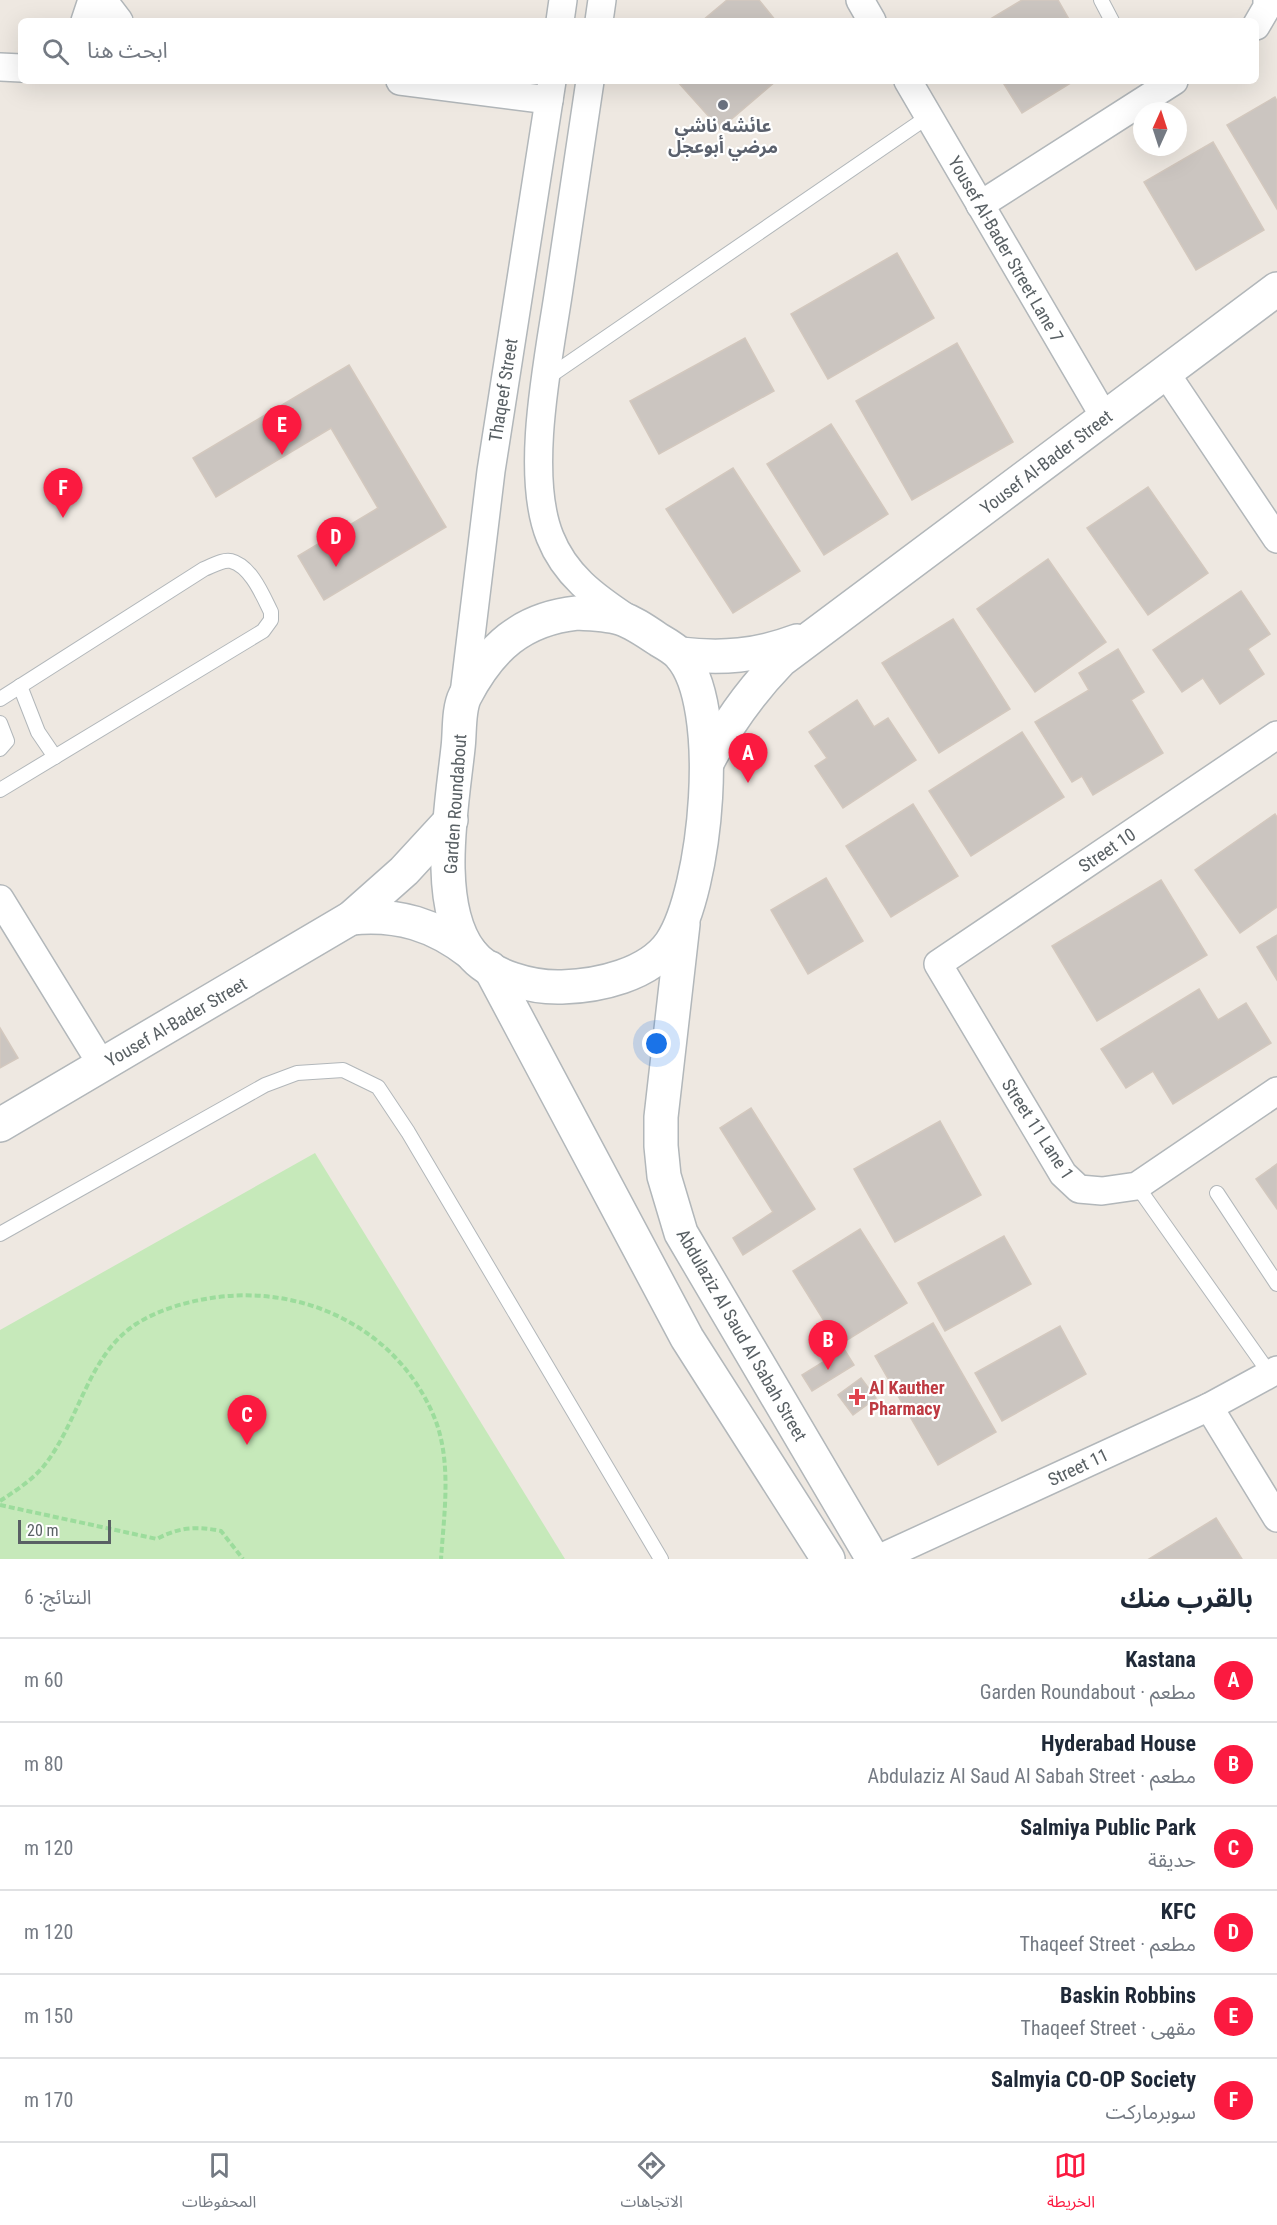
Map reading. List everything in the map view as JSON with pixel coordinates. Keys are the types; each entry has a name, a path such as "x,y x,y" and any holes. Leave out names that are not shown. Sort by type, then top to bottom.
{"street":[{"path":"87,18 92,0"},
{"path":"103,0 117,18"},
{"path":"560,18 563,0"},
{"path":"599,18 602,0"},
{"path":"860,0 870,18"},
{"path":"1259,21 1267,7 1267,0"},
{"path":"0,67 18,68"},
{"path":"445,84 550,91"},
{"path":"590,84 545,379 539,491 550,538 573,576 590,593 627,618"},
{"name":"Yousef Al-Bader Street Lane 7","path":"910,84 1105,418"},
{"path":"980,205 1157,86"},
{"name":"Thaqeef Street","path":"463,700 491,471 550,91"},
{"name":"Yousef Al-Bader Street","path":"706,764 726,726 752,691 781,660 1277,289"},
{"path":"1165,372 1277,539"},
{"name":"Garden Roundabout","path":"577,613 627,618 680,654 691,671 703,710 706,764 697,862 684,917 670,945 653,960 627,974 599,983 561,988 540,986 514,979 481,961 455,920 449,870 451,820 463,700 487,661 517,633 537,621 577,613"},
{"name":"Yousef Al-Bader Street","path":"680,654 714,658 749,656 816,634"},
{"name":"Street 10","path":"938,964 1277,735"},
{"name":"Yousef Al-Bader Street","path":"0,1125 351,918 404,872 451,820"},
{"path":"0,899 102,1065"},
{"name":"Yousef Al-Bader Street","path":"351,918 373,916 416,922 436,929 481,961"},
{"name":"Abdulaziz Al Saud Al Sabah Street","path":"684,917 661,1117 664,1176 672,1206 681,1233 873,1559"},
{"path":"481,961 687,1338 828,1559"},
{"name":"Street 11 Lane 1","path":"938,964 1063,1174 1079,1189 1102,1191 1137,1186 1277,1091"},
{"name":"Street 11","path":"878,1559 1209,1407 1274,1372"},
{"path":"1209,1407 1277,1518"}],"lane":[{"path":"1101,0 1110,18"},
{"path":"545,379 929,116"},
{"path":"0,699 204,569 221,562 230,561 245,568 271,612 271,620 263,631 0,789"},
{"path":"20,686 38,732 55,757"},
{"path":"0,723 7,741 0,749"},
{"path":"0,1234 265,1085 297,1073 343,1070 352,1074 378,1087 408,1132 661,1559"},
{"path":"1137,1186 1274,1372"},
{"path":"1217,1193 1277,1284"}],"path":[{"path":"0,1503 43,1467 111,1346 136,1324 158,1312 191,1302 225,1295 262,1294 299,1300 336,1313 365,1330 390,1352 415,1383 435,1420 445,1466 441,1559"},
{"path":"0,1503 157,1539 177,1528 204,1527 221,1531 243,1559"}],"green space":[{"path":"315,1153 565,1559 0,1559 0,1330"}],"building":[{"path":"727,0 759,0 774,18 706,18"},
{"path":"1022,0 1058,0 1068,18 992,18"},
{"name":"عائشه ناشي مرضي أبوعجل","path":"680,84 772,84 720,129"},
{"path":"1004,84 1069,84 1022,113"},
{"path":"1275,97 1277,101 1277,209 1227,125"},
{"path":"1213,142 1264,230 1196,270 1144,182"},
{"path":"897,253 934,318 828,379 791,314"},
{"path":"745,338 774,391 659,454 630,401"},
{"path":"957,343 1013,442 912,500 856,401"},
{"path":"349,365 446,527 324,600 298,556 378,508 331,428 216,497 193,458"},
{"path":"831,424 888,514 824,555 767,464"},
{"path":"733,468 800,571 733,613 666,509"},
{"path":"1148,487 1208,573 1148,615 1087,528"},
{"path":"1048,559 1106,642 1035,692 977,609"},
{"path":"1241,591 1270,634 1248,649 1264,674 1220,704 1203,678 1182,692 1153,650"},
{"path":"953,619 1010,709 939,753 882,663"},
{"path":"1118,649 1144,692 1131,700 1163,753 1093,795 1082,776 1072,782 1035,722 1089,690 1079,673"},
{"path":"857,700 874,727 888,718 916,760 843,808 815,766 827,758 809,732"},
{"path":"1022,732 1064,797 971,856 929,791"},
{"path":"913,804 958,876 891,917 846,846"},
{"path":"1275,814 1277,817 1277,907 1240,933 1195,870"},
{"path":"826,878 863,941 808,974 771,910"},
{"path":"1161,880 1207,955 1097,1021 1052,946"},
{"path":"1277,935 1277,980 1257,947"},
{"path":"1199,989 1218,1020 1246,1003 1271,1043 1173,1104 1153,1071 1126,1088 1101,1049"},
{"path":"0,1028 18,1058 0,1068"},
{"path":"751,1108 815,1209 743,1255 733,1238 773,1212 720,1128"},
{"path":"940,1121 981,1195 895,1242 854,1169"},
{"path":"1277,1164 1277,1209 1256,1179"},
{"path":"860,1229 907,1303 839,1345 793,1271"},
{"path":"1004,1236 1031,1284 945,1331 918,1283"},
{"path":"933,1323 996,1432 938,1465 875,1356"},
{"path":"1060,1326 1086,1374 1002,1421 975,1373"},
{"path":"844,1349 854,1365 812,1391 802,1375"},
{"name":"Al Kauther Pharmacy","path":"861,1378 876,1398 853,1415 838,1395"},
{"path":"1216,1518 1242,1559 1149,1559"}],"place":[{"name":"عائشه ناشي مرضي أبوعجل","path":"723,105"},
{"name":"Baskin Robbins","path":"282,455"},
{"name":"Salmyia CO-OP Society","path":"63,518"},
{"name":"KFC","path":"336,567"},
{"name":"Kastana","path":"748,783"},
{"name":"Hyderabad House","path":"828,1370"},
{"name":"Al Kauther Pharmacy","path":"857,1397"},
{"name":"Salmiya Public Park","path":"247,1445"}]}
